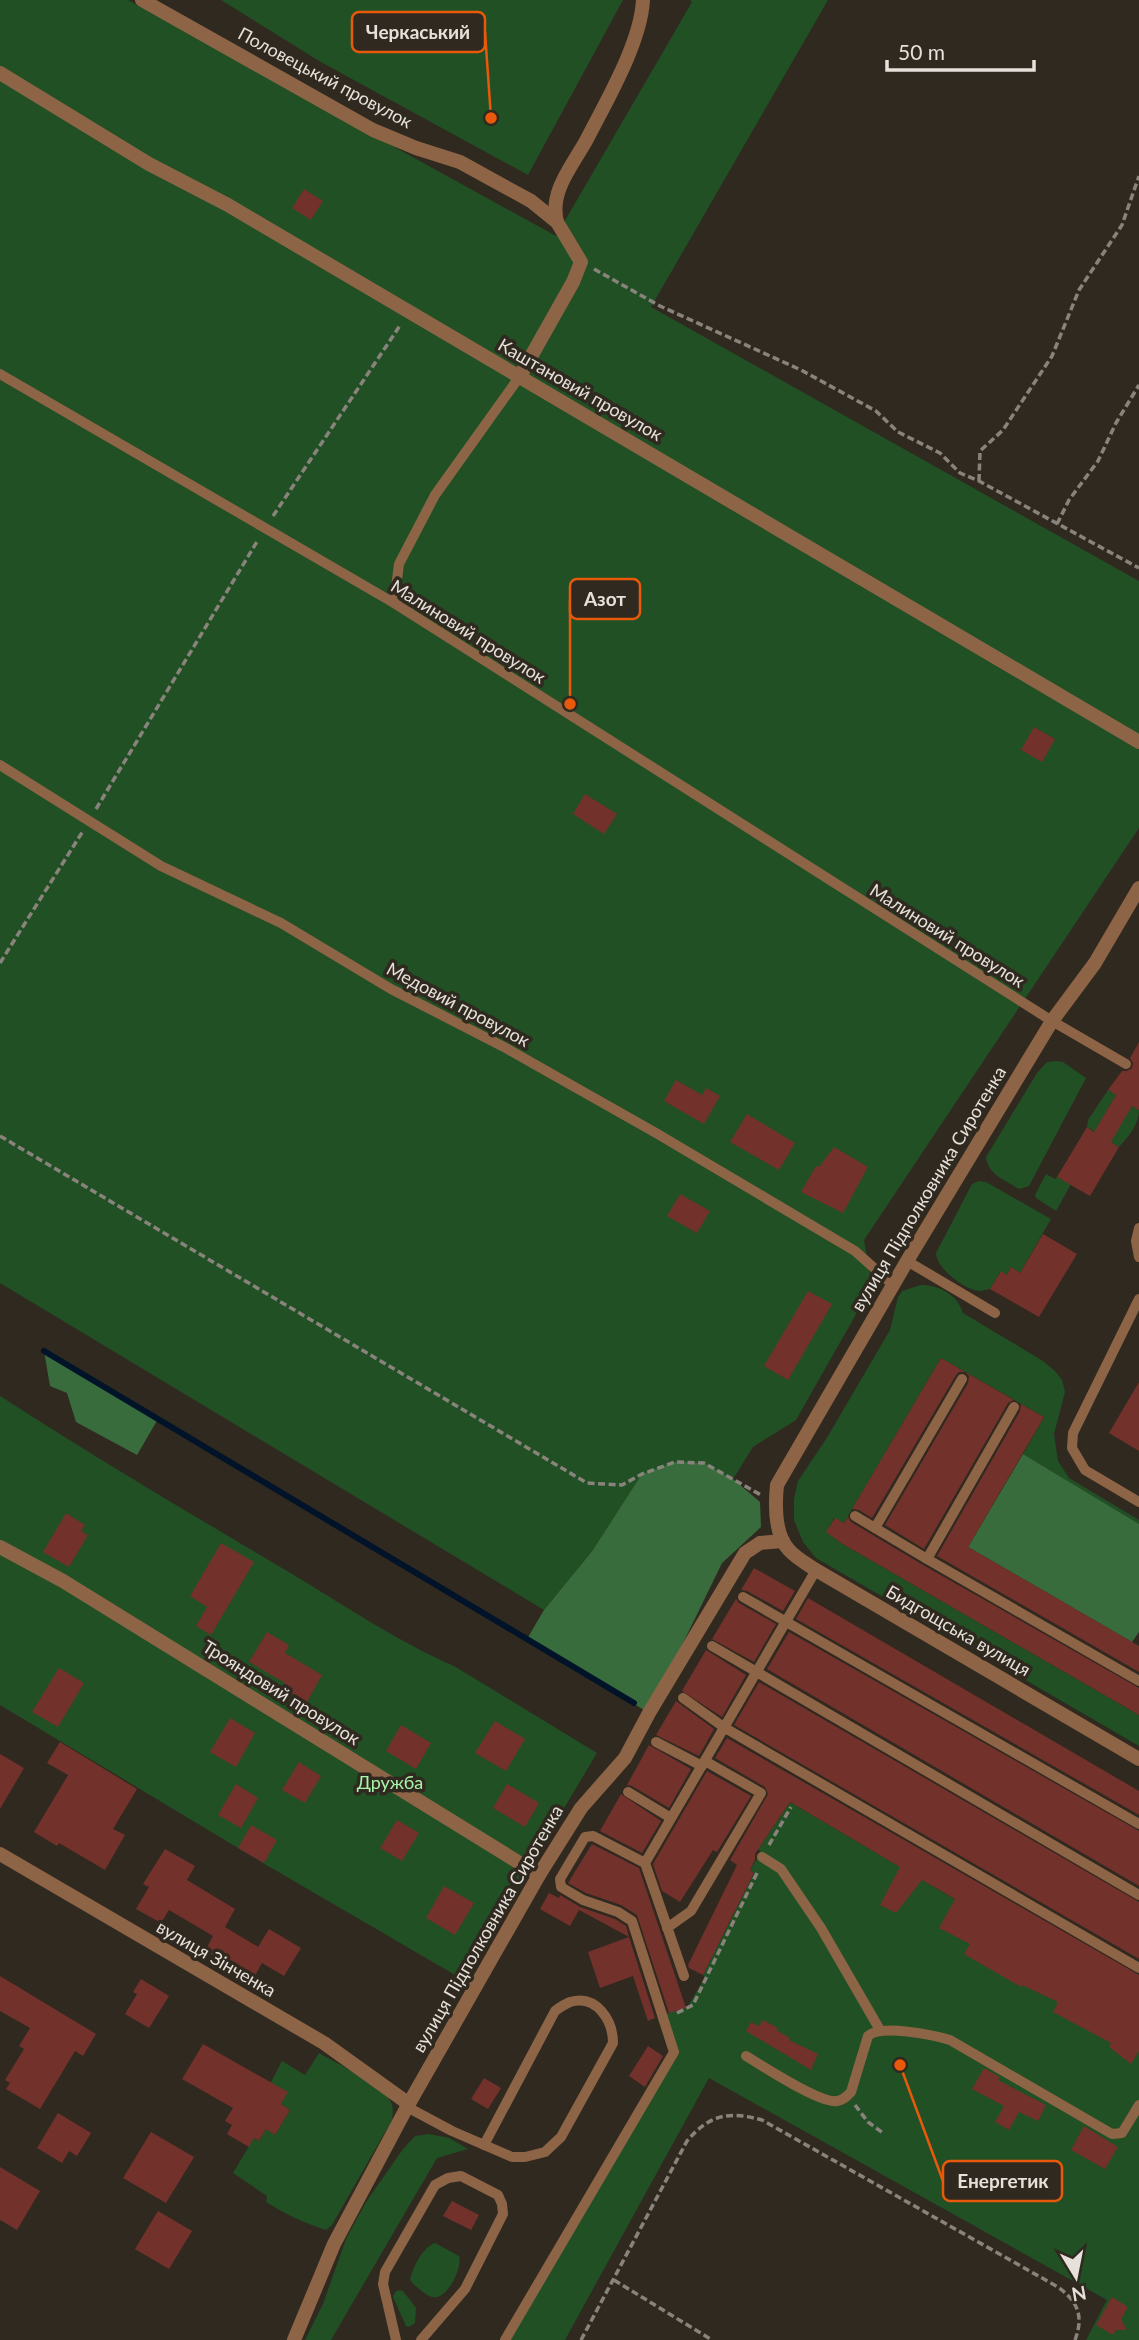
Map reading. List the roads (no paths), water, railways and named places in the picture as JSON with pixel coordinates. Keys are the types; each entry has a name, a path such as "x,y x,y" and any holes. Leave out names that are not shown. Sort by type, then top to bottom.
{"street":[{"name":"Половецький провулок","path":"142,0 373,130 460,162 489,177 531,201 557,222 581,262 573,282 520,376"},
{"path":"557,222 554,203 558,190 637,37 643,0"},
{"name":"Каштановий провулок","path":"0,73 149,164 228,205 1139,742"},
{"name":"вулиця Підполковника Сиротенка","path":"294,2340 334,2244 408,2105 539,1875 582,1808 625,1758 745,1553 760,1544 783,1541 775,1503 777,1485 907,1261 1052,1021 1095,963 1139,888"},
{"name":"Бидгощська вулиця","path":"783,1541 789,1550 816,1570 1139,1759"},
{"name":"Трояндовий провулок","path":"0,1547 63,1581 539,1875"},
{"name":"вулиця Зінченка","path":"0,1854 324,2043 408,2105"}],"lane":[{"name":"Малиновий провулок","path":"0,374 394,603 1052,1021 1126,1064"},
{"path":"394,603 399,564 435,495 520,376"},
{"name":"Медовий провулок","path":"0,765 161,866 281,923 391,989 504,1047 656,1133 855,1251 893,1285"},
{"path":"1139,1228 1136,1241 1139,1257"},
{"path":"907,1261 995,1313"},
{"path":"1139,1299 1073,1433 1072,1448 1085,1470 1139,1502"},
{"path":"875,1528 962,1378"},
{"path":"927,1559 1014,1407"},
{"path":"855,1516 1139,1681"},
{"path":"645,1863 816,1570"},
{"path":"743,1597 1139,1824"},
{"path":"712,1646 1139,1895"},
{"path":"683,1698 725,1728 1139,1968"},
{"path":"656,1742 761,1793 691,1910 667,1928"},
{"path":"628,1792 671,1818"},
{"path":"506,2340 674,2052 632,1921 618,1912 583,1900 561,1887 560,1879 585,1837 593,1836 645,1863 684,1976"},
{"path":"762,1857 781,1868 821,1928 880,2030"},
{"path":"408,2105 452,2132 512,2157 545,2152 561,2137 613,2043 613,2030 607,2015 584,2001 570,2002 555,2011 484,2145"},
{"path":"746,2056 827,2101 839,2101 851,2092 873,2031 935,2036 950,2040 1112,2134 1122,2133 1139,2105"},
{"path":"396,2340 383,2284 385,2272 435,2185 447,2178 461,2176 498,2195 503,2214 465,2289 421,2340"}],"waterway":[{"path":"44,1351 634,1703"}],"place":[{"name":"Черкаський","path":"491,118"},
{"name":"Азот","path":"570,704"},
{"name":"Енергетик","path":"900,2065"}],"park label":[{"name":"Дружба","path":"390,1783"}]}
